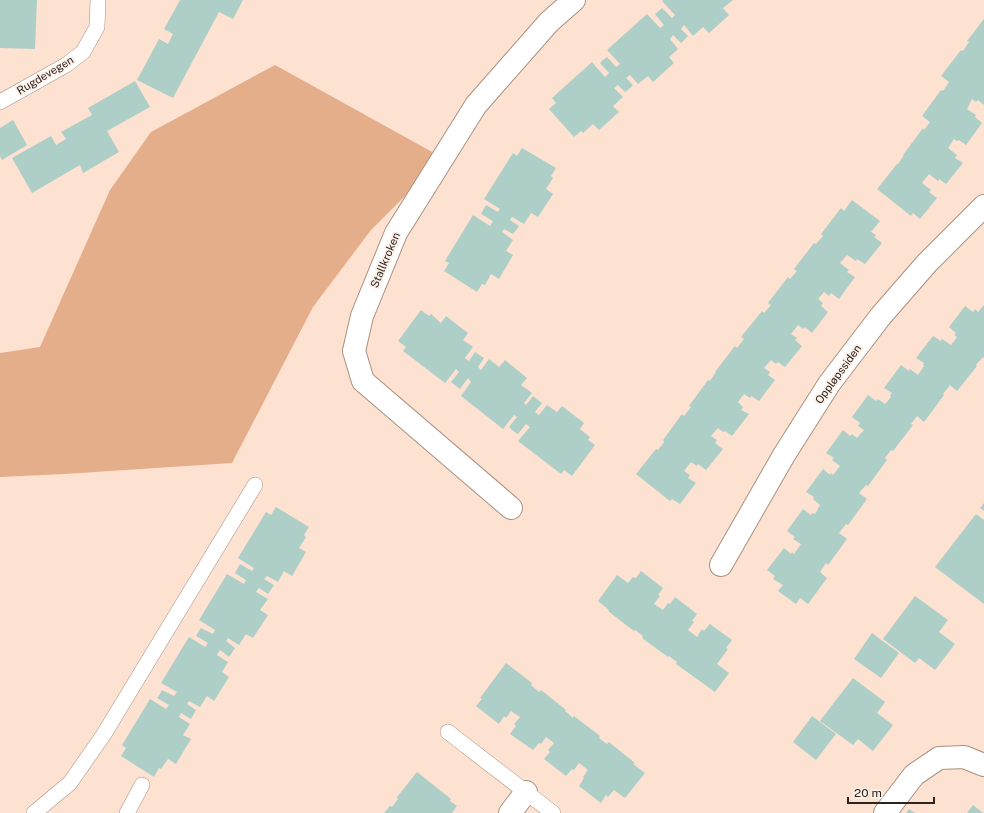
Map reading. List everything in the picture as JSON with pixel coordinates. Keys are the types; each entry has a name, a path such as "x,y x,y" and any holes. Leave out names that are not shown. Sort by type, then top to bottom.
{"street":[{"name":"Stallkroken","path":"511,508 363,381 354,351 362,316 396,233 476,105 549,22 574,0"},
{"name":"Oppløpssiden","path":"722,565 784,456 829,384 880,317 927,263 984,206"},
{"path":"885,813 914,775 938,758 964,757 984,765"},
{"path":"510,813 526,792"}],"lane":[{"name":"Rugdevegen","path":"0,102 66,65 83,52 97,27 98,0"},
{"path":"34,813 70,783 100,740 255,485"},
{"path":"448,732 553,813"},
{"path":"127,813 142,785"}],"shaded area":[{"path":"275,65 443,158 371,230 313,307 232,463 0,477 0,353 40,347 110,190 151,132"}],"building":[{"path":"0,0 37,0 35,49 0,48"},
{"path":"180,0 243,0 233,19 219,12 173,98 137,80 159,39 168,44 173,34 164,29"},
{"path":"733,0 723,8 729,15 709,33 703,27 693,36 684,25 681,29 688,36 681,43 673,35 670,39 678,49 669,57 674,63 653,82 648,76 638,84 630,75 626,78 633,85 629,89 625,92 618,85 614,88 623,97 613,106 619,112 599,130 593,124 583,133 581,131 574,137 549,109 556,103 552,98 592,62 605,77 609,73 600,63 603,60 607,57 616,67 620,64 607,50 647,14 660,28 664,25 655,14 662,8 672,18 675,15 662,1"},
{"path":"984,19 984,105 978,100 976,102 972,99 967,109 976,115 975,117 982,123 966,145 959,140 957,141 954,139 948,148 957,155 955,158 963,163 946,184 939,179 938,181 929,174 922,183 931,190 929,192 937,198 920,219 913,213 911,216 877,189 898,164 923,128 924,130 930,122 922,116 941,90 943,91 949,82 941,76 961,50 963,51 969,42 967,41"},
{"path":"135,81 150,107 107,131 119,152 83,173 80,165 32,193 12,158 51,136 56,145 66,139 61,132 92,115 88,108"},
{"path":"13,120 27,145 2,160 0,156 0,128"},
{"path":"522,148 556,168 551,176 553,178 546,189 553,194 538,217 531,213 524,224 512,217 510,220 519,226 513,234 504,229 502,232 513,240 506,251 513,255 499,279 491,274 485,285 482,284 477,292 444,271 449,263 445,261 473,215 490,226 493,221 481,214 486,205 498,212 500,209 484,199 513,153 517,156"},
{"path":"852,200 880,221 871,232 876,235 874,237 882,243 865,264 857,259 856,261 847,255 840,263 849,270 847,272 855,277 839,299 831,293 829,296 824,292 818,299 823,303 821,306 828,312 812,333 805,327 803,329 798,325 791,334 797,338 795,340 802,346 785,367 778,362 776,364 771,360 764,368 770,372 768,375 775,380 759,401 744,394 738,402 743,407 741,410 749,414 732,436 718,428 711,436 717,440 715,443 723,449 706,470 698,464 697,466 691,462 684,471 690,475 688,478 696,483 680,504 672,499 670,501 636,474 656,449 658,450 664,442 663,440 682,414 684,416 691,407 689,406 708,380 710,381 735,346 737,348 744,339 741,337 762,311 764,313 771,305 768,303 788,277 790,279 797,271 794,269 814,243 816,244 823,236 821,234 841,208 844,211"},
{"path":"984,305 984,358 983,357 976,365 977,366 957,391 950,385 924,422 917,416 911,424 913,425 893,451 891,450 885,458 887,460 868,486 866,485 859,493 867,499 848,525 846,524 839,533 847,539 828,565 826,563 820,572 827,578 808,604 800,598 796,604 778,591 783,585 773,579 775,576 767,570 784,548 791,554 792,552 794,554 801,544 793,539 795,537 787,531 803,509 811,515 812,513 815,514 820,505 813,499 814,497 806,492 823,469 830,475 831,473 833,475 840,466 832,460 834,458 826,453 843,430 850,436 852,434 857,438 864,430 858,426 860,423 852,417 868,395 876,401 878,399 885,404 891,397 890,395 892,393 884,388 901,365 918,375 924,366 924,363 916,358 933,336 941,341 942,339 951,345 957,337 954,335 956,333 949,327 965,306 973,312 975,309 978,312"},
{"path":"421,310 429,316 431,314 441,323 446,316 468,333 463,340 473,347 465,358 469,361 475,352 484,358 478,367 481,370 489,359 499,367 505,360 527,378 521,385 532,393 524,403 526,405 533,396 542,403 535,412 539,415 547,405 557,412 562,406 584,423 580,429 590,437 588,440 595,445 572,476 564,470 561,474 518,441 530,427 526,424 518,434 513,431 509,427 517,417 514,415 503,429 461,396 471,382 468,378 460,389 451,382 459,372 456,369 445,383 403,351 406,347 398,341"},
{"path":"984,503 984,511 980,508"},
{"path":"276,507 309,527 304,535 306,537 299,548 306,552 292,576 284,571 278,582 267,576 264,579 274,585 268,594 259,588 256,592 268,599 260,610 268,615 253,638 246,634 239,645 228,638 226,641 235,648 229,657 220,650 217,655 228,662 222,672 229,677 214,701 207,696 200,707 189,701 187,704 196,710 191,719 181,713 179,717 190,724 183,735 191,739 176,764 168,759 161,769 159,768 154,777 121,756 126,748 122,745 150,699 166,709 169,705 157,698 162,690 174,696 177,692 161,683 189,637 205,647 208,643 196,636 201,628 213,634 215,630 199,620 227,574 244,584 246,580 235,573 240,564 252,571 254,568 238,558 266,512 271,515"},
{"path":"976,514 984,520 984,604 935,567"},
{"path":"641,571 663,588 658,595 660,596 654,604 663,610 675,597 697,614 692,621 694,622 688,630 697,637 702,629 704,631 710,624 732,640 726,648 728,649 717,664 729,673 715,692 676,664 677,662 669,656 668,657 642,638 643,636 608,611 609,610 598,601 617,575 628,583 633,577 636,578"},
{"path":"915,596 948,620 939,632 955,644 935,670 919,658 915,663 883,639"},
{"path":"872,633 899,653 881,678 854,659"},
{"path":"506,663 532,683 531,685 539,692 541,690 566,710 565,711 573,718 574,716 600,736 599,738 607,744 609,742 645,773 625,798 614,790 608,797 606,795 601,803 579,786 588,770 579,763 574,770 572,769 566,776 544,759 550,752 548,750 554,743 546,737 541,744 539,743 533,750 510,734 516,726 514,724 520,717 511,711 506,718 504,716 499,724 476,706 482,699 480,698"},
{"path":"853,678 885,702 877,713 893,725 873,751 858,739 853,745 820,721"},
{"path":"812,716 836,734 816,760 793,742"},
{"path":"417,772 451,799 450,801 457,806 452,813 384,813 390,806 392,807 398,799 397,797"},
{"path":"973,805 983,813 967,813"},
{"path":"909,809 915,813 906,813"}]}
